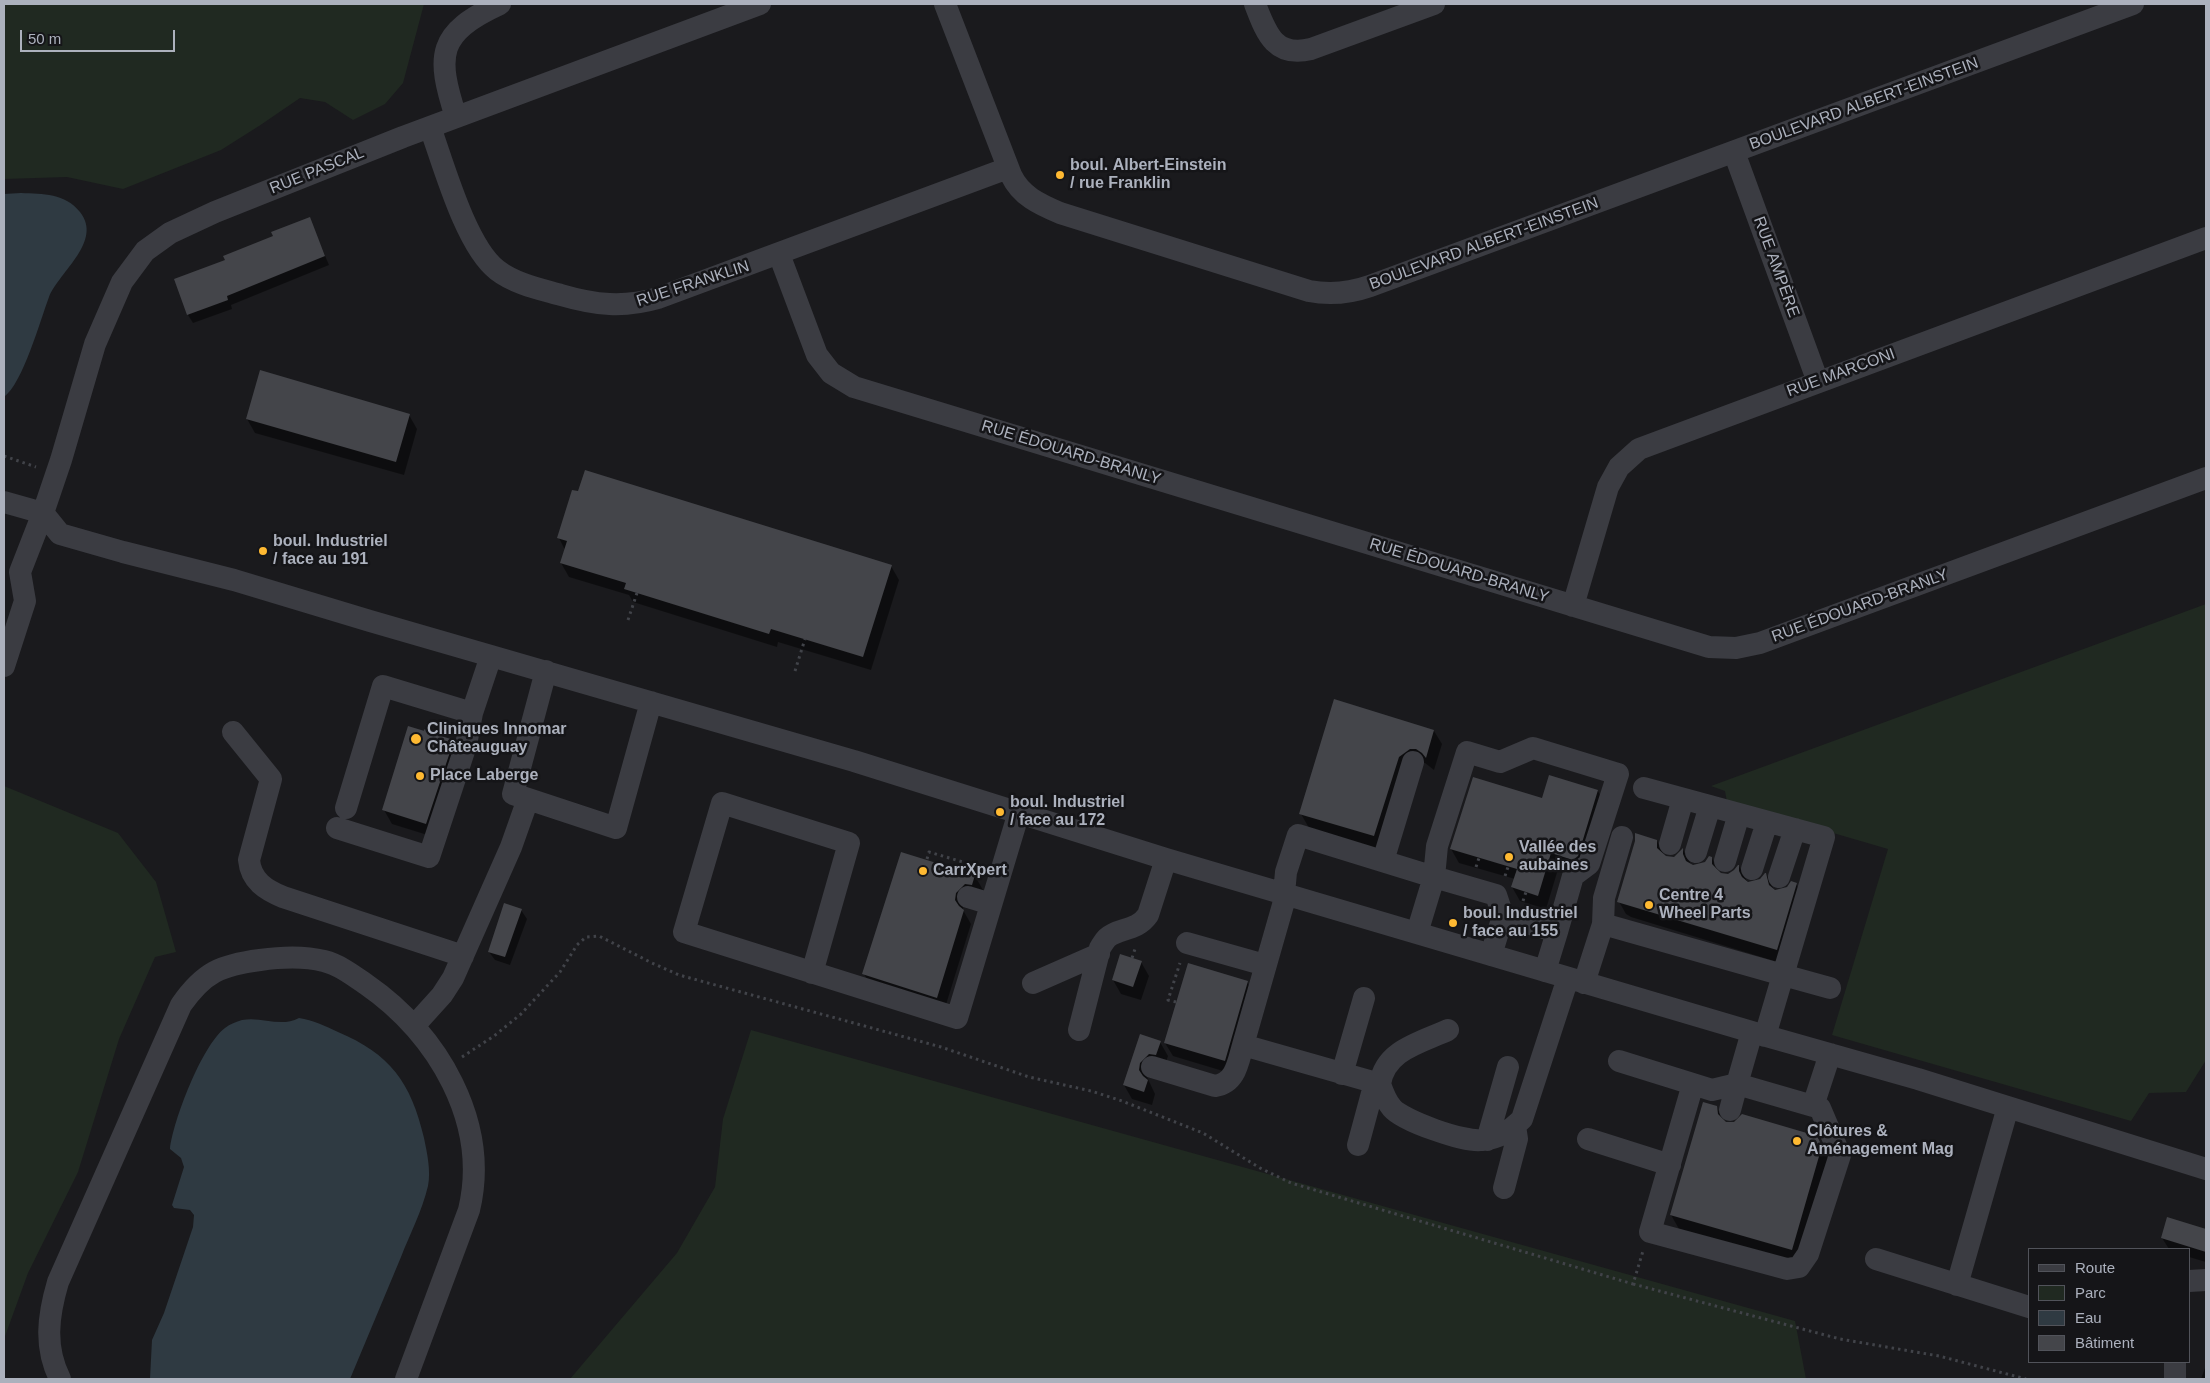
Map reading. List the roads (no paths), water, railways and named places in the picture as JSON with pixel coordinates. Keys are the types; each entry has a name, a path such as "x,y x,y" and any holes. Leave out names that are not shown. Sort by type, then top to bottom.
{"street":[{"path":"456,118 443,68 448,45 456,30 473,17 500,4"},
{"name":"RUE PASCAL","path":"4,666 25,601 20,572 43,513 95,344 122,282 145,251 188,223 430,127 760,4"},
{"name":"BOULEVARD ALBERT-EINSTEIN","path":"945,4 1008,168 1021,191 1032,200 1060,213 1309,291 1334,294 1370,286 2133,4"},
{"path":"1255,4 1270,38 1283,48 1298,51 1312,49 1434,4"},
{"name":"RUE FRANKLIN","path":"430,127 471,236 486,260 512,280 578,300 614,306 658,298 1008,168"},
{"name":"RUE AMPÈRE","path":"1734,152 1818,382"},
{"name":"RUE MARCONI","path":"1573,606 1608,487 1624,461 1648,445 2206,238"},
{"name":"RUE ÉDOUARD-BRANLY","path":"779,254 817,355 831,373 854,386 1699,645 1720,649 1747,647 2206,478"},
{"path":"4,502 43,513 60,534 234,580 854,761 1166,859 2008,1107 2206,1169"},
{"path":"337,828 429,857 466,744 472,713 491,656"},
{"path":"546,671 513,794 616,828 652,702"},
{"path":"346,808 383,686 472,713"},
{"path":"233,732 272,779 249,860 250,868 261,885 283,898 463,956"},
{"path":"1417,933 1434,877 1437,846 1467,752 1500,762 1533,748 1618,774 1589,864 1572,876 1545,971"},
{"path":"1383,862 1413,762"},
{"path":"1644,788 1824,837 1783,975 1738,1084 1730,1110"},
{"path":"414,1026 442,995 463,956 511,846 528,799"},
{"path":"1670,844 1683,799"},
{"path":"812,973 849,843 722,803 684,932 812,973 957,1018 1019,812"},
{"path":"1696,852 1710,806"},
{"path":"1725,861 1739,814"},
{"path":"1752,869 1767,822"},
{"path":"1779,877 1795,829"},
{"path":"1152,1067 1215,1086 1223,1085 1231,1080 1266,966 1284,894 1286,872 1298,835 1496,895 1503,916 1491,954"},
{"path":"1378,1083 1392,1109 1404,1118 1465,1139 1487,1140 1495,1138 1515,1126 1522,1119 1576,981 1603,924 1604,898 1622,837"},
{"path":"1079,1030 1099,954 1107,938 1135,927 1144,921 1148,915 1166,859"},
{"path":"968,898 991,904"},
{"path":"1503,916 1557,932"},
{"path":"1603,924 1830,988"},
{"path":"1184,949 1266,966"},
{"path":"1033,983 1099,954"},
{"path":"60,1379 51,1357 48,1337 49,1318 58,1282 181,1005 202,979 230,965 252,960 291,958 325,961 341,968 376,991 414,1026 433,1049 444,1068 458,1097 471,1136 474,1156 473,1194 469,1210 435,1306 406,1379"},
{"path":"1342,1074 1364,998"},
{"path":"1358,1145 1386,1064 1395,1054 1448,1030"},
{"path":"1243,1045 1378,1083"},
{"path":"1812,1106 1830,1054"},
{"path":"1619,1061 1712,1090 1738,1084 1820,1108 1840,1155 1808,1254 1799,1267 1786,1269 1650,1232 1671,1176 1692,1084"},
{"path":"1487,1140 1508,1067"},
{"path":"1957,1284 2008,1107"},
{"path":"1504,1188 1517,1139 1515,1126"},
{"path":"1588,1140 1671,1176"},
{"path":"1876,1259 2028,1307"},
{"path":"2190,1281 2206,1280"},
{"path":"2175,1363 2175,1379"}],"water":[{"path":"21,193 53,196 68,201 80,212 86,223 86,234 77,256 54,287 24,366 11,390 4,397 4,194"},
{"path":"299,1018 324,1025 372,1050 396,1072 405,1086 419,1118 429,1168 428,1186 416,1222 350,1379 150,1379 152,1340 164,1313 193,1227 194,1215 190,1210 174,1208 172,1205 184,1167 181,1158 170,1149 172,1136 190,1084 207,1050 216,1037 229,1025 249,1019 285,1022"}],"place":[{"name":"boul. Albert-Einstein / rue Franklin","path":"1060,175"},
{"name":"boul. Industriel / face au 191","path":"263,551"},
{"name":"Cliniques Innomar Châteauguay","path":"416,739"},
{"name":"Place Laberge","path":"420,776"},
{"name":"boul. Industriel / face au 172","path":"1000,812"},
{"name":"Vallée des aubaines","path":"1509,857"},
{"name":"CarrXpert","path":"923,871"},
{"name":"Centre 4 Wheel Parts","path":"1649,905"},
{"name":"boul. Industriel / face au 155","path":"1453,923"},
{"name":"Clôtures & Aménagement Mag","path":"1797,1141"}]}
